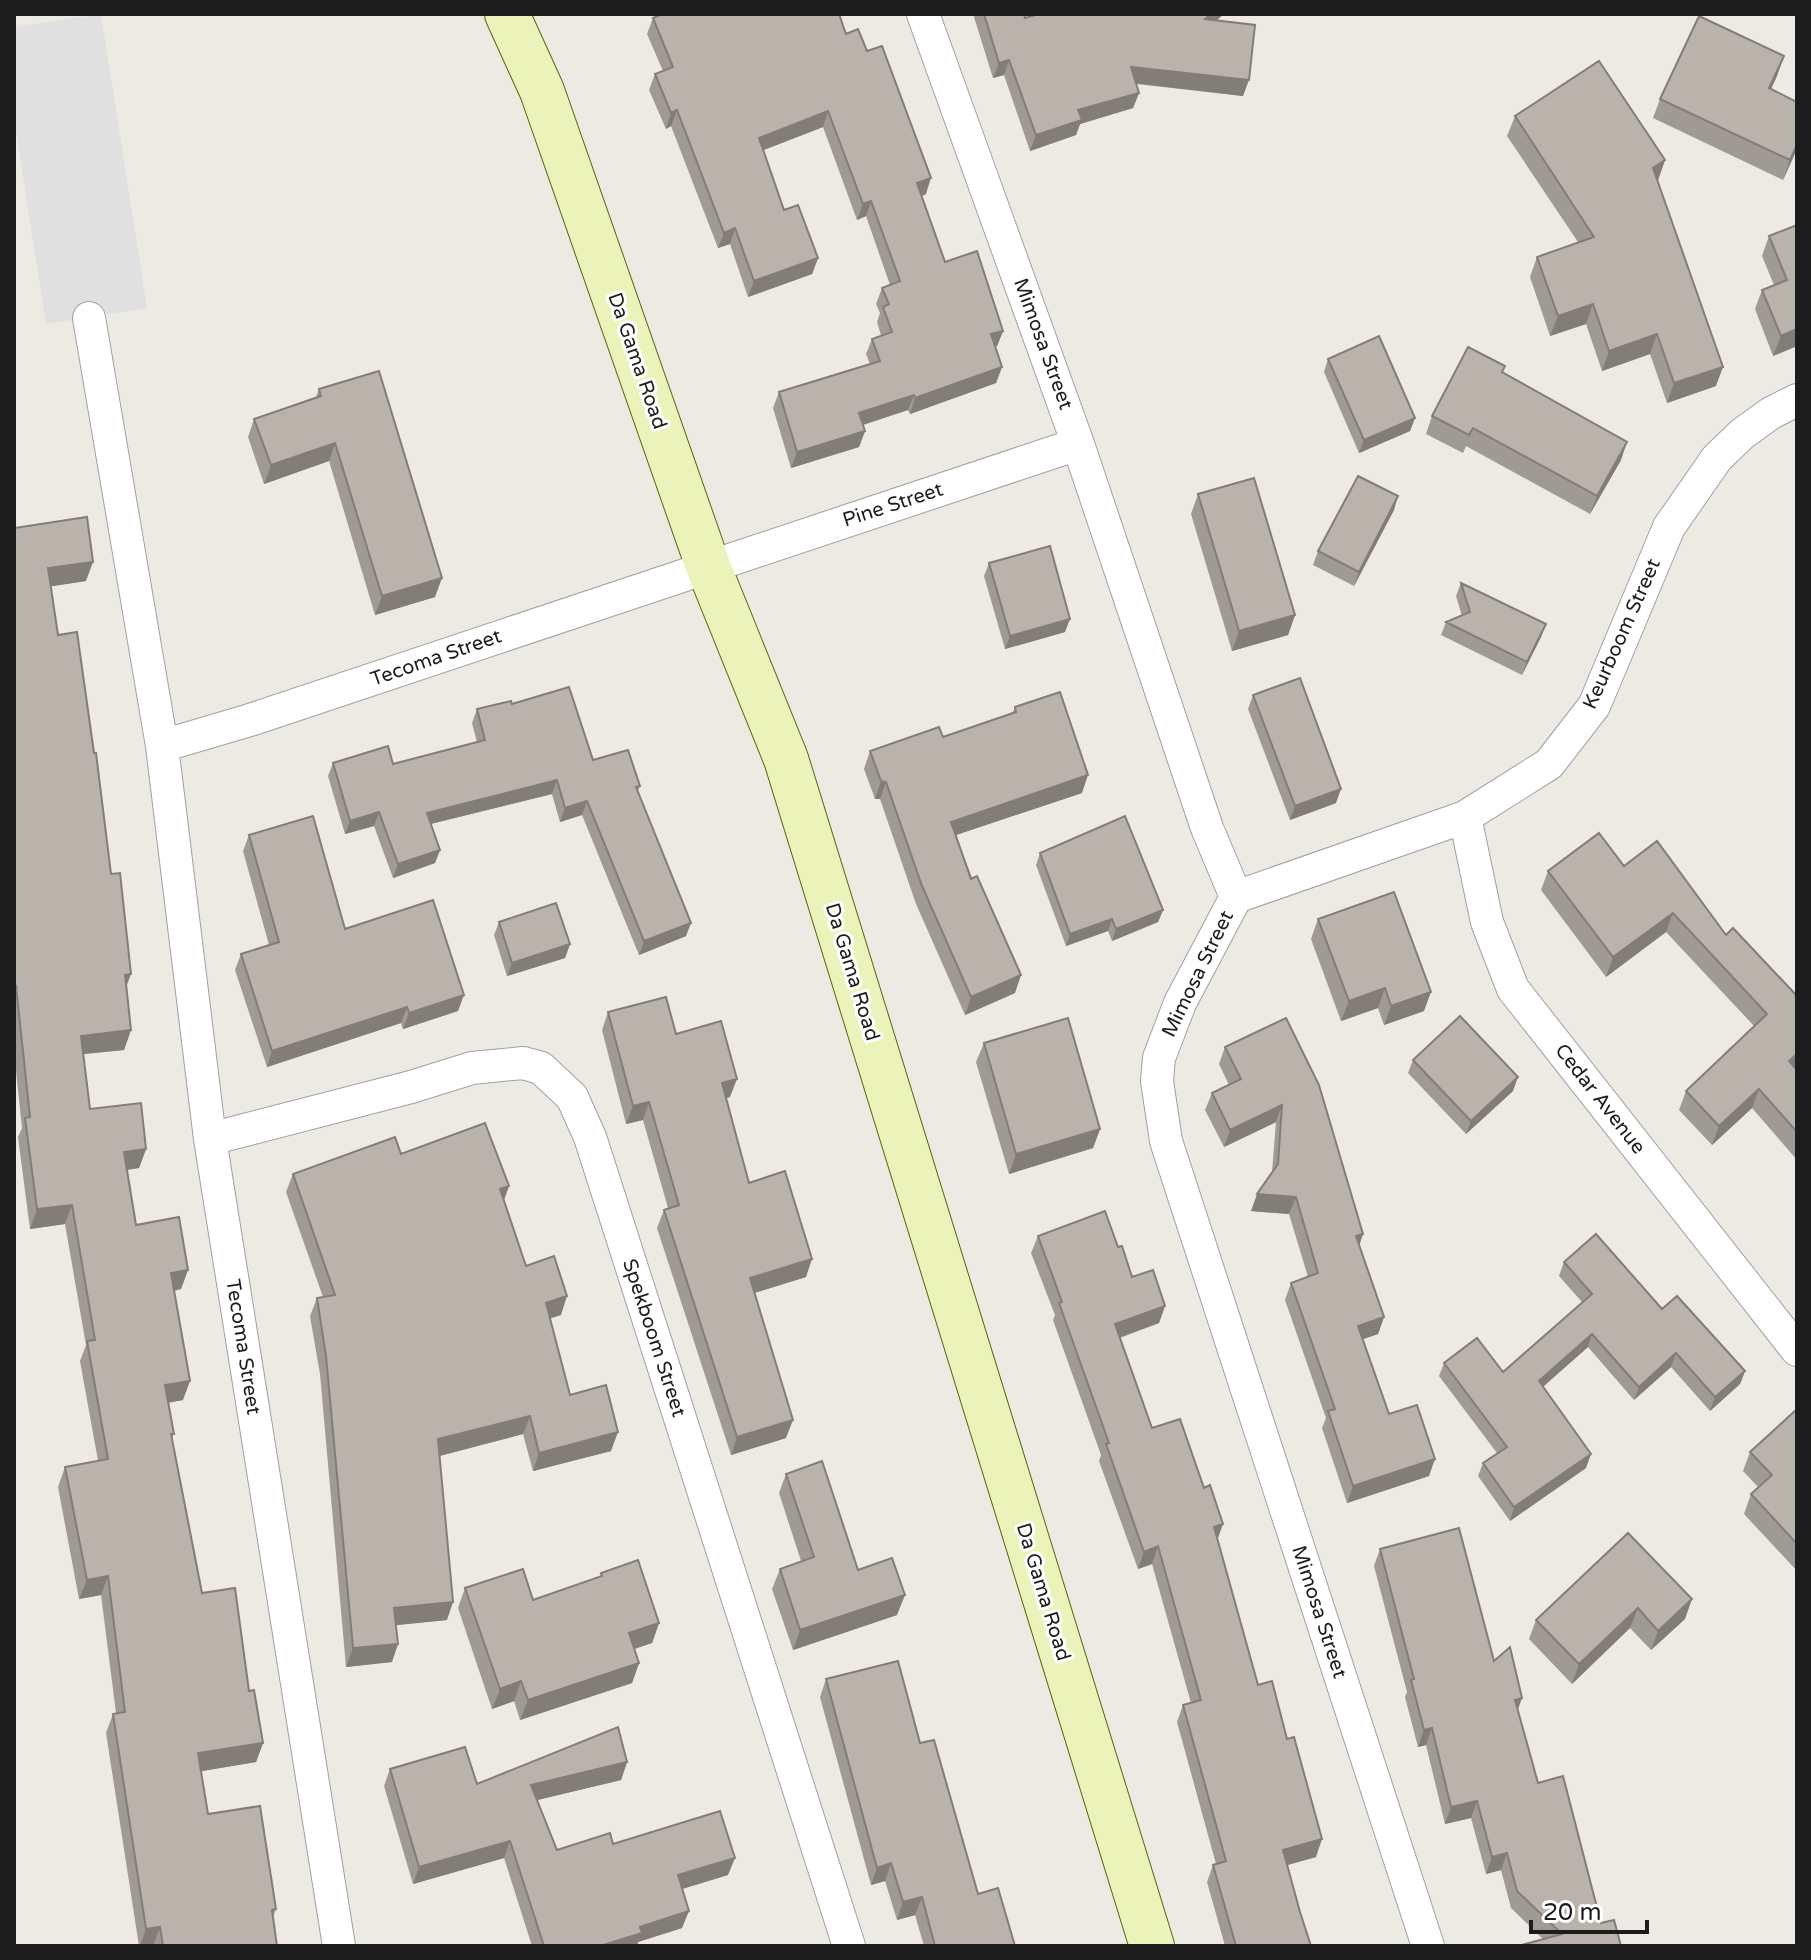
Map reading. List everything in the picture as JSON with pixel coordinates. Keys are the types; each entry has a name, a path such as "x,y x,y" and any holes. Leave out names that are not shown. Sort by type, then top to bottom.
{"street":[{"name":"Da Gama Road","path":"507,14 542,91 708,566 786,759 1152,1946"},
{"name":"Mimosa Street","path":"923,14 1078,444 1207,828 1236,897 1180,1003 1159,1058 1160,1106 1166,1141 1428,1946"},
{"name":"Tecoma Street","path":"89,318 162,746 210,1139 339,1946"},
{"name":"Keurboom Street","path":"1236,897 1465,817 1549,764 1594,706 1669,527 1717,458 1742,434 1771,413 1797,400"},
{"name":"Pine Street","path":"708,566 1078,444"},
{"name":"Tecoma Street","path":"162,746 250,720 708,566"},
{"name":"Cedar Avenue","path":"1465,817 1487,922 1513,989 1797,1350"},
{"name":"Spekboom Street","path":"210,1139 472,1068 523,1063 541,1068 572,1097 590,1137 839,1944"}],"shaded area":[{"path":"101,14 147,308 46,324 14,119 14,27"}],"building":[{"path":"662,14 839,14 846,34 858,29 867,51 882,46 931,178 917,183 945,262 977,251 1003,331 991,334 1002,367 915,398 914,395 859,413 865,431 797,452 779,392 880,361 872,339 892,332 883,307 889,304 882,288 900,281 871,201 863,204 828,111 759,138 784,210 798,205 818,258 754,281 735,228 724,233 677,110 671,113 655,74 673,67 653,18"},
{"path":"984,14 1024,14 1025,18 1039,14 1211,14 1205,19 1255,25 1249,80 1131,67 1139,93 1078,110 1082,120 1036,135 1009,60 999,63"},
{"path":"1699,16 1784,56 1769,88 1797,102 1797,145 1790,160 1660,99"},
{"path":"1599,61 1665,160 1653,168 1723,367 1674,383 1657,334 1609,351 1593,304 1558,316 1537,257 1594,237 1515,116"},
{"path":"1797,225 1797,329 1781,336 1762,290 1787,280 1769,236"},
{"path":"1379,336 1415,418 1364,440 1328,359"},
{"path":"1468,347 1505,366 1502,372 1627,442 1597,496 1473,428 1469,435 1432,416"},
{"path":"379,371 442,578 382,596 335,443 271,465 254,419 321,396 319,389"},
{"path":"1358,476 1398,496 1359,572 1318,551"},
{"path":"1254,478 1295,615 1239,631 1198,494"},
{"path":"87,517 93,562 48,568 58,635 77,632 111,874 120,873 131,974 125,975 131,1030 81,1036 90,1109 141,1103 146,1149 124,1152 136,1225 179,1217 188,1270 171,1273 190,1381 165,1385 174,1434 171,1434 202,1593 235,1588 249,1691 254,1690 263,1743 198,1753 208,1814 260,1806 276,1909 272,1910 277,1946 163,1946 160,1927 146,1929 113,1714 125,1712 108,1576 87,1580 65,1467 108,1459 87,1341 95,1340 72,1205 37,1209 25,1118 30,1117 14,986 14,528"},
{"path":"1050,546 1070,619 1010,636 989,563"},
{"path":"1461,583 1546,624 1527,662 1446,622 1470,612"},
{"path":"1300,678 1341,789 1295,806 1253,695"},
{"path":"569,687 593,760 628,750 640,786 636,787 691,923 644,941 587,801 565,808 557,780 427,813 440,850 398,864 379,812 350,821 333,763 388,746 393,764 485,740 477,709 511,701 512,704"},
{"path":"1060,692 1088,775 951,822 971,879 977,876 1021,975 971,997 922,886 886,782 881,781 870,751 939,727 943,737 1016,712 1015,707"},
{"path":"313,816 345,929 433,900 464,995 409,1013 407,1007 272,1051 241,954 279,942 249,835"},
{"path":"1125,816 1163,910 1116,929 1112,919 1070,934 1040,853"},
{"path":"1599,833 1624,866 1657,841 1726,935 1733,928 1797,996 1797,1054 1789,1061 1797,1070 1797,1132 1759,1089 1719,1126 1686,1091 1767,1014 1673,913 1613,957 1548,871"},
{"path":"1394,892 1431,992 1391,1006 1385,988 1349,1001 1318,919"},
{"path":"556,903 570,944 512,963 499,922"},
{"path":"666,997 676,1034 721,1021 737,1079 722,1083 749,1183 785,1171 812,1259 750,1278 793,1420 737,1437 664,1210 679,1205 649,1102 633,1106 608,1012"},
{"path":"1460,1016 1518,1077 1471,1121 1413,1060"},
{"path":"1068,1018 1100,1129 1016,1154 984,1043"},
{"path":"1286,1018 1319,1085 1363,1234 1356,1236 1384,1317 1358,1326 1389,1414 1417,1405 1435,1459 1353,1486 1328,1411 1335,1409 1291,1283 1318,1273 1296,1197 1257,1194 1278,1164 1282,1105 1230,1130 1212,1093 1241,1079 1225,1047"},
{"path":"485,1123 509,1186 500,1189 526,1266 554,1256 567,1296 546,1303 570,1395 606,1385 618,1432 539,1453 530,1416 438,1439 453,1602 394,1608 398,1644 353,1648 326,1356 317,1298 335,1295 293,1174 395,1137 401,1154"},
{"path":"1105,1211 1118,1247 1122,1246 1132,1277 1153,1270 1165,1306 1115,1324 1152,1428 1180,1419 1204,1488 1210,1485 1223,1524 1214,1527 1258,1685 1272,1681 1287,1739 1294,1737 1322,1839 1283,1850 1311,1946 1236,1946 1213,1865 1226,1861 1183,1705 1201,1700 1158,1546 1144,1552 1038,1236"},
{"path":"1596,1234 1662,1309 1677,1296 1745,1371 1715,1397 1676,1353 1639,1387 1592,1334 1539,1381 1591,1454 1514,1507 1483,1463 1507,1447 1444,1363 1477,1338 1503,1372 1592,1294 1564,1262"},
{"path":"1797,1409 1797,1544 1751,1494 1772,1475 1750,1452"},
{"path":"822,1461 858,1570 892,1558 905,1595 800,1630 780,1569 814,1557 786,1474"},
{"path":"1459,1528 1494,1661 1510,1647 1522,1698 1515,1700 1538,1783 1563,1776 1601,1923 1614,1920 1621,1946 1518,1946 1562,1934 1517,1891 1507,1853 1492,1857 1477,1801 1451,1807 1432,1728 1424,1730 1380,1549"},
{"path":"1628,1533 1692,1599 1658,1631 1638,1608 1579,1664 1536,1620"},
{"path":"638,1560 659,1623 629,1633 639,1663 528,1700 521,1681 500,1689 465,1588 523,1569 533,1600"},
{"path":"898,1661 920,1743 934,1740 978,1894 998,1888 1015,1946 935,1946 922,1897 903,1902 891,1863 877,1868 826,1679"},
{"path":"618,1727 627,1762 531,1785 557,1850 610,1833 613,1844 720,1811 735,1858 678,1875 689,1911 640,1927 642,1933 600,1946 544,1946 510,1841 419,1867 390,1769 465,1747 477,1784"}]}
